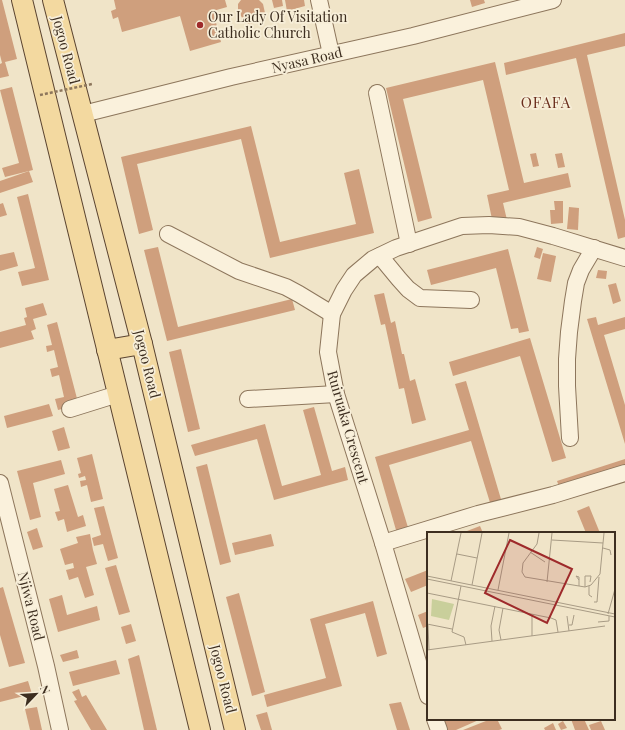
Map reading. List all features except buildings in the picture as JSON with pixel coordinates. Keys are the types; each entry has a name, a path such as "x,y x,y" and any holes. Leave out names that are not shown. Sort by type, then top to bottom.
{"main road":[{"path":"22,0 200,730"},
{"name":"Jogoo Road","path":"53,0 142,344 235,730"},
{"path":"107,350 142,344"}],"street":[{"path":"320,0 331,54"},
{"name":"Nyasa Road","path":"83,114 412,36 507,6 553,0"},
{"path":"377,93 409,244"},
{"name":"Ruiruaka Crescent","path":"427,693 383,543 336,394 328,352 332,314 344,290 354,275 373,259 396,248 462,226 489,224 519,228 553,236 625,258"},
{"path":"168,234 239,270 286,287 332,314"},
{"path":"570,438 567,386 569,332 576,283 581,270 594,248"},
{"path":"380,256 408,289 420,298 471,300"},
{"path":"70,409 118,394"},
{"path":"248,399 336,394"},
{"path":"383,543 478,514 553,495 625,473"},
{"name":"Njiwa Road","path":"0,483 7,541 46,666 60,730"},
{"path":"436,720 439,730"}],"path":[{"path":"40,94 92,84"}],"place":[{"name":"Our Lady Of Visitation Catholic Church","path":"200,25"}],"district":[{"name":"OFAFA","path":"546,103"}]}
